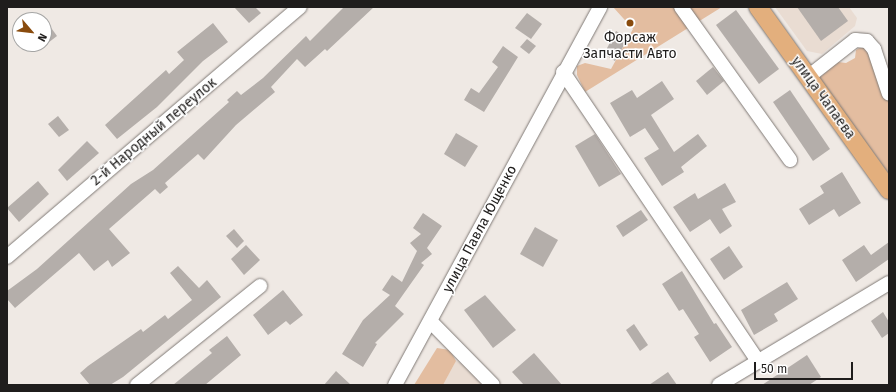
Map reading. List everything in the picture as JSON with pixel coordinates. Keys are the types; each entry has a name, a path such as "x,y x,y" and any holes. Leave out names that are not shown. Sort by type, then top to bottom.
{"main road":[{"name":"улица Чапаева","path":"758,7 889,190"}],"street":[{"name":"2-й Народный переулок","path":"7,257 300,7"},
{"name":"улица Павла Ющенко","path":"395,385 431,322 563,72 600,7"},
{"path":"681,7 790,160"},
{"path":"808,77 855,40 867,41 874,50 889,94"},
{"path":"563,72 758,361"},
{"path":"719,385 889,283"},
{"path":"138,385 260,286"},
{"path":"431,322 493,385"}],"shaded area":[{"path":"613,7 722,7 585,92 577,75 577,66 585,63 611,69 633,29"},
{"path":"775,7 849,7 857,18 855,26 822,54 807,51"},
{"path":"861,47 871,51 889,103 889,174 819,78 838,62 846,63 855,58 856,50"},
{"path":"437,348 450,350 456,361 443,385 414,385"},
{"path":"456,361 465,365 484,385 443,385"}],"building":[{"path":"234,7 255,7 261,13 249,23"},
{"path":"344,7 374,7 327,51 325,49 305,67 297,59 271,87 275,92 236,125 204,160 198,154 165,183 168,187 160,194 155,189 109,229 130,253 112,267 108,260 94,271 79,253 15,308 7,299 7,291 37,269 131,184 153,170 229,102 227,100 237,91 241,95 263,78 306,36 310,41"},
{"path":"797,7 838,7 848,21 821,41"},
{"path":"736,10 779,69 759,84 716,25"},
{"path":"527,13 542,24 531,39 515,28"},
{"path":"213,23 228,42 203,61 157,107 117,139 105,125 166,70 169,74 184,60 177,52"},
{"path":"52,29 57,36 52,40"},
{"path":"616,31 628,38 615,61 604,54"},
{"path":"527,39 536,46 529,54 520,47"},
{"path":"503,46 518,57 484,112 464,100 471,88 479,93 498,67 492,62"},
{"path":"713,67 724,81 707,95 696,81"},
{"path":"662,81 674,99 651,115 674,152 698,134 707,146 681,167 684,172 662,186 644,158 659,149 645,128 630,137 610,103 632,90 637,98"},
{"path":"790,90 830,149 813,161 773,102"},
{"path":"58,116 69,130 59,137 48,124"},
{"path":"456,133 478,146 465,167 444,154"},
{"path":"595,134 621,174 599,187 575,146"},
{"path":"87,141 99,153 67,181 58,170"},
{"path":"842,172 861,203 839,217 834,209 809,225 799,209 824,193 820,186"},
{"path":"38,181 49,194 19,222 7,208"},
{"path":"725,183 736,202 722,209 732,226 720,234 710,219 690,232 673,207 695,193 698,199"},
{"path":"641,210 648,220 623,237 616,226"},
{"path":"423,213 442,226 427,248 432,254 421,263 424,265 395,306 404,314 375,343 377,344 363,367 342,354 363,320 390,295 382,290 392,275 402,282 417,251 410,243 421,234 413,228"},
{"path":"535,227 558,240 543,267 520,254"},
{"path":"234,229 244,241 237,248 226,236"},
{"path":"889,242 889,259 856,282 842,260 864,245 871,255"},
{"path":"246,245 260,260 244,275 231,259"},
{"path":"729,246 743,267 724,280 710,259"},
{"path":"178,266 199,288 207,280 221,297 123,377 110,385 90,385 80,373 88,366 141,329 143,332 165,315 168,319 192,300 170,273"},
{"path":"682,271 714,324 716,323 732,347 710,362 694,337 699,334 683,309 679,311 662,284"},
{"path":"787,282 798,299 774,314 778,321 754,335 741,310"},
{"path":"283,290 303,315 290,325 286,321 268,335 253,315"},
{"path":"485,295 516,330 493,348 464,310"},
{"path":"883,312 889,322 889,333 882,338 871,321"},
{"path":"634,324 648,345 640,351 626,330"},
{"path":"227,336 241,355 205,385 173,385 212,353 209,350"},
{"path":"534,353 562,385 524,385 512,372"},
{"path":"807,355 821,377 809,385 762,385"},
{"path":"336,371 351,385 324,385"},
{"path":"668,372 677,385 649,385"}],"place":[{"name":"Форсаж Запчасти Авто","path":"630,23"}]}
